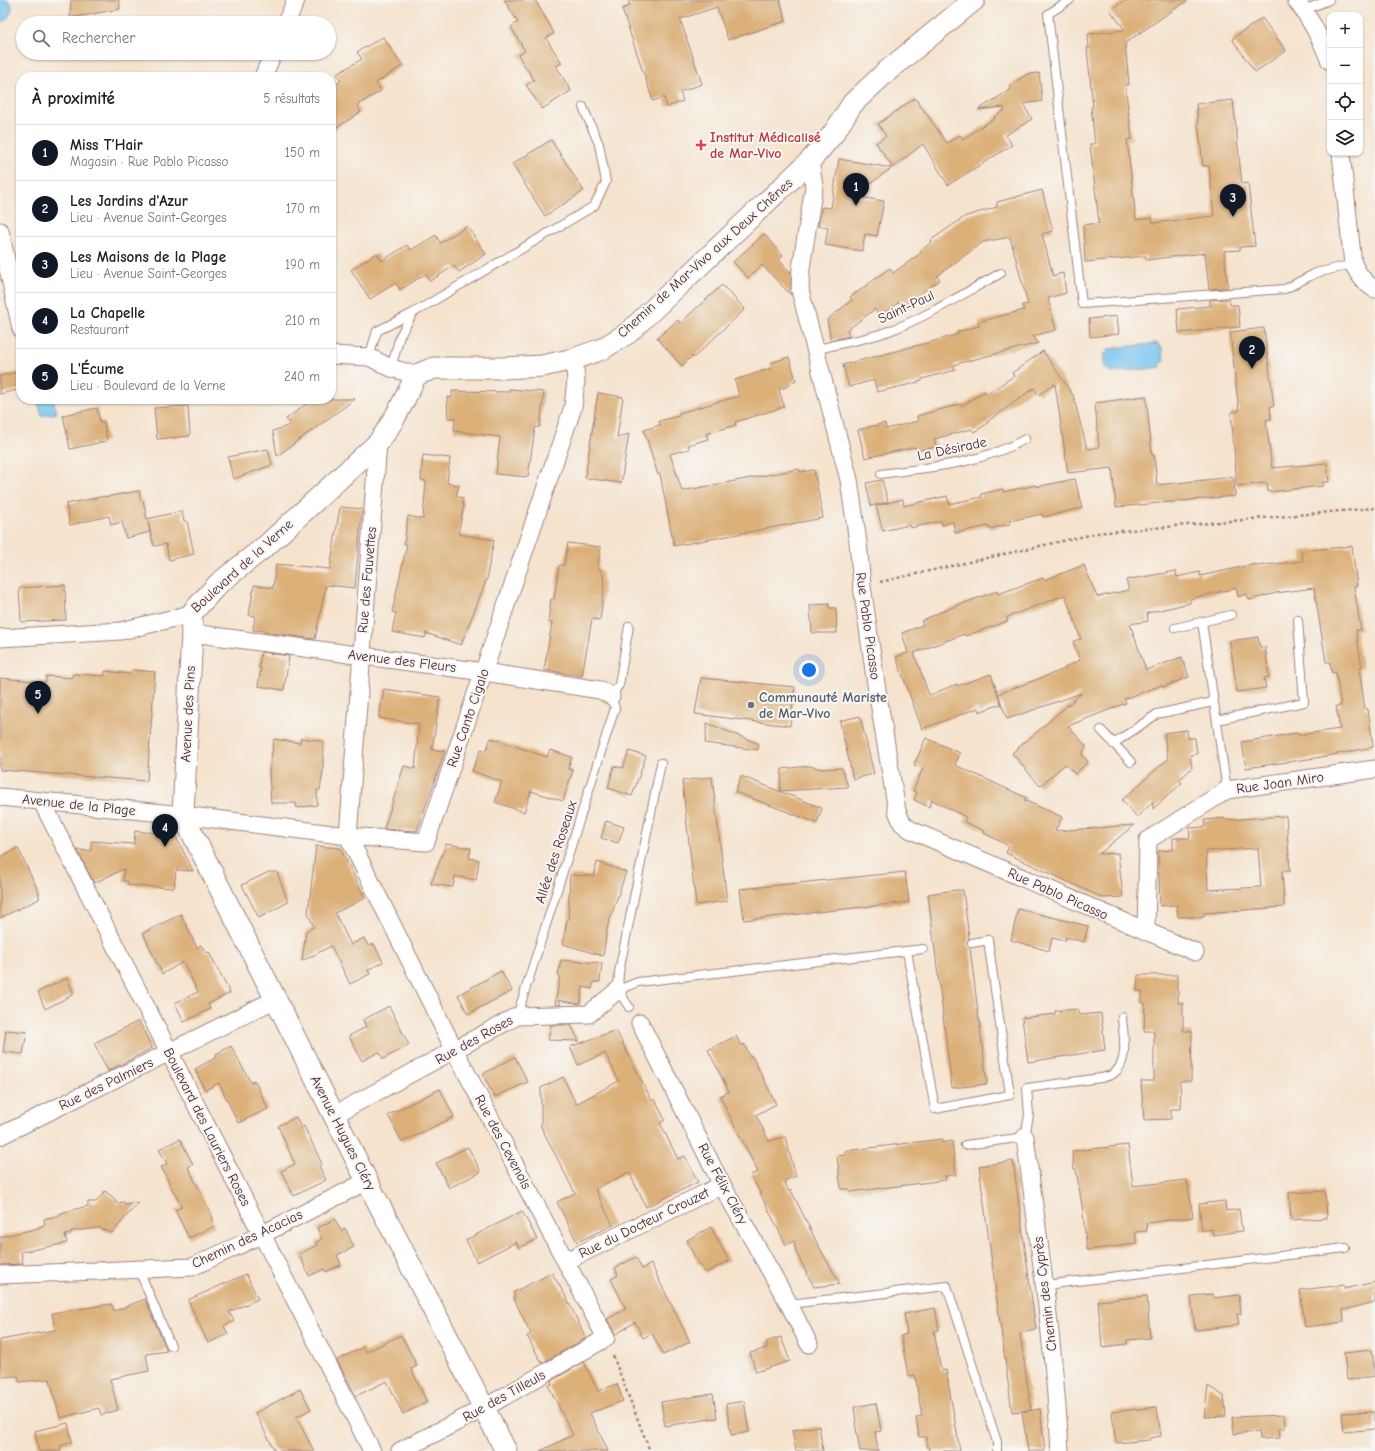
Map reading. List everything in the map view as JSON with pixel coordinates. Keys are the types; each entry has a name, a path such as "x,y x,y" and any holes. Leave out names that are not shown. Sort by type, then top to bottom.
{"street":[{"path":"289,16 296,0"},
{"name":"Chemin de Mar-Vivo aux Deux Chênes","path":"416,375 434,368 501,368 542,366 574,359 602,349 628,333 810,161 833,134 853,103 886,72 974,0"},
{"path":"1300,5 1319,36 1327,54"},
{"path":"265,72 270,60"},
{"path":"1340,156 1353,264 1363,280 1375,289"},
{"name":"Rue Pablo Picasso","path":"810,161 814,186 801,268 800,290 849,480 876,684 897,811 902,823 911,830 1195,952"},
{"path":"0,231 16,305"},
{"path":"336,355 369,357 391,368 416,375"},
{"name":"Rue Canto Cigalo","path":"183,815 348,836 426,842 573,407 576,380 574,359"},
{"name":"Boulevard de la Verne","path":"0,638 121,631 192,623 218,584 267,545 378,443 393,423 403,405 416,375"},
{"name":"Rue des Fauvettes","path":"348,836 378,443"},
{"name":"Avenue des Fleurs","path":"192,623 361,656 484,672 600,690 611,696"},
{"name":"Avenue des Pins","path":"183,815 192,623"},
{"name":"Rue Joan Miro","path":"1146,932 1148,840 1227,790 1375,769"},
{"name":"Avenue de la Plage","path":"0,797 183,815"},
{"name":"Boulevard des Lauriers Roses","path":"42,802 372,1451"},
{"name":"Avenue Hugues Cléry","path":"183,815 367,1181 506,1451"},
{"name":"Rue des Cevenols","path":"348,836 455,1050 606,1338"},
{"name":"Rue des Roses","path":"334,1115 518,1016 589,1014 618,990"},
{"name":"Rue des Palmiers","path":"0,1136 276,999"},
{"name":"Rue Félix Cléry","path":"640,1023 722,1185 789,1304 809,1344"},
{"name":"Chemin des Cyprès","path":"1025,1137 1045,1285 1060,1451"},
{"name":"Chemin des Acacias","path":"0,1275 192,1267 261,1235 367,1181"},
{"name":"Rue du Docteur Crouzet","path":"566,1261 722,1185"},
{"name":"Rue des Tilleuls","path":"400,1451 484,1408 606,1338"}],"lane":[{"path":"1070,0 1048,14 1082,304 1285,289 1316,274 1353,264"},
{"path":"1300,5 1329,0"},
{"path":"369,357 377,331 413,313 594,206 606,182 599,144 583,107"},
{"name":"Saint-Paul","path":"815,350 874,336 891,330 915,320 1001,273"},
{"path":"391,368 400,336 413,313"},
{"name":"La Désirade","path":"881,474 937,468 1008,449 1025,439"},
{"path":"1175,628 1232,615"},
{"path":"1217,720 1304,702 1298,620"},
{"path":"1202,622 1227,790"},
{"path":"611,696 619,685 629,626"},
{"name":"Allée des Roseaux","path":"518,1016 615,708 611,696"},
{"path":"1114,744 1157,714 1213,702"},
{"path":"1101,730 1131,762"},
{"path":"629,1007 618,990 618,972 661,763"},
{"path":"907,951 935,1109 1010,1095 988,940 972,943"},
{"path":"618,990 638,982 923,949"},
{"path":"965,1145 1025,1137 1029,1114 1027,1088 1101,1078 1112,1075 1120,1068 1124,1054 1122,1017"},
{"path":"1045,1285 1345,1248"},
{"path":"139,1270 171,1346"},
{"path":"789,1304 947,1286 998,1442 997,1451"}],"path":[{"path":"862,586 1098,533 1375,508"},
{"path":"606,1338 650,1451"}],"water":[{"path":"0,0 7,0 10,2 12,9 7,19 0,23"},
{"path":"1158,343 1159,347 1162,347 1164,362 1160,363 1161,367 1110,373 1110,369 1105,369 1103,354 1108,353 1108,349"},
{"path":"38,404 54,404 57,413 42,416"}],"building":[{"path":"71,0 119,0 120,9 81,16 70,16"},
{"path":"504,0 535,0 554,33 546,38 562,63 556,66 571,91 542,109 526,85 534,80 518,55 525,51 511,27 518,22"},
{"path":"628,0 780,0 786,21 728,40 717,7 680,19 702,84 680,92 683,101 667,107 664,97 653,101 622,9 630,6"},
{"path":"1125,0 1188,0 1125,43 1129,85 1125,85 1132,139 1127,140 1136,220 1152,218 1153,223 1214,216 1209,166 1203,166 1196,104 1233,100 1242,184 1248,183 1255,246 1240,247 1240,250 1224,251 1228,288 1209,289 1205,253 1146,260 1146,256 1085,262 1083,225 1099,223 1090,144 1095,144 1087,48 1089,48 1088,34 1125,30 1110,10"},
{"path":"1262,18 1286,51 1255,72 1232,39"},
{"path":"383,37 402,66 376,83 381,91 357,105 361,112 336,128 336,84 341,81 337,74 362,59 357,52"},
{"path":"1039,73 1042,101 1023,104 1032,119 1006,135 1012,145 948,185 923,144 893,167 876,143 886,136 878,124 915,98 947,143 960,135 963,139 1005,110 1003,107 978,110 1011,89 1009,86 1027,74"},
{"path":"551,140 584,191 545,216 512,164"},
{"path":"839,159 892,168 853,196 884,201 877,236 865,234 862,251 825,245 828,228 818,226 822,207 831,208"},
{"path":"1042,190 1053,231 1042,234 1053,276 1063,273 1066,293 1048,298 1056,330 1033,336 1038,343 960,363 954,365 955,370 922,379 922,381 877,392 874,380 849,387 843,365 958,334 957,332 979,326 978,322 1024,310 1022,305 1028,304 1010,237 983,242 937,276 940,280 903,306 899,302 880,317 875,309 847,330 849,336 831,340 827,320 852,300 850,297 890,268 893,273 921,253 920,251 932,242 931,240 966,216 997,207 997,202"},
{"path":"467,226 486,254 459,272 454,266 430,281 425,274 400,290 396,283 370,299 351,270 377,253 382,261 407,245 411,250 436,235 440,243"},
{"path":"764,234 783,256 779,260 791,273 791,295 762,265 748,278 733,262"},
{"path":"722,285 745,309 693,358 692,356 682,366 657,338 678,320 680,323"},
{"path":"1229,299 1230,305 1238,305 1240,327 1179,333 1177,309 1210,306 1210,300"},
{"path":"1117,316 1119,334 1090,337 1089,319"},
{"path":"1264,328 1274,406 1270,407 1271,419 1266,420 1272,468 1327,463 1329,482 1323,482 1323,486 1268,492 1267,483 1237,486 1231,412 1239,411 1230,332"},
{"path":"1043,351 1073,395 1087,449 1099,447 1095,403 1146,396 1152,455 1154,455 1157,485 1234,477 1235,496 1116,507 1112,468 1068,473 1055,384 1038,395 1034,388 974,432 971,429 934,439 936,447 916,451 915,447 865,458 858,430 885,423 886,429 918,421 917,416 961,404 962,406 985,391 987,394 1014,376 1012,373"},
{"path":"789,357 796,380 786,387 779,389 784,407 735,422 736,425 706,434 708,439 688,445 689,449 670,454 682,491 799,469 800,472 814,470 823,518 674,546 660,474 658,475 644,430 660,425 659,421 679,416 679,413 739,396 735,380 772,368 770,363"},
{"path":"16,372 16,390 0,394 0,376"},
{"path":"509,389 544,392 540,427 535,427 528,477 496,474 500,437 454,431 455,418 448,418 447,397 452,398 452,391 509,392"},
{"path":"598,393 623,397 617,438 629,434 621,483 585,478"},
{"path":"336,399 355,399 277,456 273,431 290,425 286,419 306,404 336,404"},
{"path":"188,406 190,436 157,439 154,408"},
{"path":"97,408 100,422 104,422 107,441 70,449 63,415"},
{"path":"268,449 272,465 233,479 228,457"},
{"path":"423,455 450,458 447,483 459,485 456,496 463,498 462,504 464,505 458,534 494,540 488,576 461,645 426,633 425,638 392,632 396,613 392,612 407,544 404,544 408,516 423,519 426,481 421,480"},
{"path":"1075,479 1082,508 1043,517 1042,514 1010,521 1010,524 989,529 988,526 955,533 953,522 942,525 941,521 910,528 909,525 883,531 876,506 903,499 904,506 947,496 949,504 982,497 981,494 1003,489 1003,492"},
{"path":"882,480 888,502 871,506 866,483"},
{"path":"139,491 141,501 143,500 147,519 182,511 184,521 187,521 194,554 169,560 166,544 154,546 148,522 150,532 126,538 122,522 111,525 109,516 70,525 66,504"},
{"path":"340,507 362,509 355,588 326,585 315,639 253,630 255,616 249,615 254,585 273,588 276,564 330,569"},
{"path":"568,543 601,547 598,566 603,575 604,588 600,620 592,619 582,676 544,670 552,623 548,622 551,599 554,599 559,565 564,565"},
{"path":"1352,546 1357,586 1354,587 1361,630 1356,630 1362,668 1359,669 1365,709 1368,709 1373,747 1322,757 1246,768 1242,742 1297,733 1298,735 1340,729 1336,706 1341,706 1336,672 1332,673 1330,662 1326,662 1314,588 1276,593 1249,600 1247,594 1238,597 1236,588 1190,599 1190,603 1147,613 1148,621 1130,624 1146,670 1182,657 1189,677 1124,699 1126,703 1068,726 1086,746 1082,754 1088,762 1075,774 1065,764 1040,786 1012,753 1082,693 1007,719 998,694 1065,669 1065,667 1080,660 1073,641 1081,639 1065,595 1007,617 1008,621 965,636 964,634 914,653 929,695 957,684 957,686 991,674 1001,704 979,712 978,708 922,729 896,657 908,653 902,633 923,625 921,621 945,610 997,591 998,594 1043,578 1044,580 1084,565 1097,597 1129,590 1126,580 1176,571 1177,577 1200,572 1200,576 1256,564 1256,566 1303,561 1301,551"},
{"path":"65,585 66,620 21,622 19,588"},
{"path":"829,604 829,608 836,608 837,633 812,633 810,605"},
{"path":"1258,637 1260,647 1265,647 1269,677 1264,678 1266,688 1237,692 1230,641"},
{"path":"261,652 289,656 284,690 258,686 261,668 259,668"},
{"path":"132,670 155,672 147,781 0,770 0,678 46,682 46,676 72,678 73,674 105,676 105,671 131,674"},
{"name":"Communauté Mariste de Mar-Vivo","path":"701,678 795,687 790,726 695,714"},
{"path":"384,689 440,697 432,750 445,751 417,831 384,829 404,766 415,769 419,724 379,718"},
{"path":"860,716 874,774 853,779 840,721"},
{"path":"707,723 759,744 758,750 705,743"},
{"path":"1187,730 1188,738 1195,738 1197,754 1190,755 1192,768 1179,780 1182,783 1153,809 1153,802 1137,817 1122,800 1168,759 1164,733"},
{"path":"301,738 323,741 323,771 320,790 317,790 317,805 297,808 296,803 271,803 269,773 274,739 300,743"},
{"path":"491,738 547,757 550,750 572,757 568,769 573,770 563,801 531,791 524,812 495,802 502,782 472,771 481,749 486,751"},
{"path":"926,738 960,753 955,765 1027,798 1024,800 1062,817 1055,831 1134,825 1099,854 1118,853 1123,897 1103,898 1006,853 1009,846 984,833 985,831 964,822 966,817 932,800 929,807 914,800 917,793 913,791 923,768 914,765"},
{"path":"629,751 646,756 632,796 608,788 614,766 623,768"},
{"path":"809,766 822,769 842,768 848,787 780,791 782,769"},
{"path":"741,776 822,808 817,823 735,792"},
{"path":"712,777 727,901 696,905 682,781"},
{"path":"1286,816 1290,871 1282,871 1284,907 1204,913 1204,917 1178,917 1177,905 1160,906 1158,851 1173,850 1173,838 1190,838 1189,828 1205,827 1204,820 1224,818 1225,820","holes":["1258,848 1261,887 1208,890 1206,851"]},
{"path":"606,821 624,827 618,843 601,838"},
{"path":"135,831 175,835 193,871 176,870 174,888 128,885 128,881 123,881 124,869 94,883 77,850 91,851 91,841 134,844"},
{"path":"446,844 471,848 469,858 479,860 476,880 455,876 453,887 431,884"},
{"path":"316,846 340,848 365,898 335,913 351,945 364,938 368,946 374,944 383,962 368,970 370,974 350,984 331,946 302,961 306,931 314,927 308,913"},
{"path":"18,848 39,893 39,899 0,918 0,857"},
{"path":"597,862 626,872 608,925 603,956 563,944 568,920 570,875 594,876"},
{"path":"269,872 277,872 288,902 259,918 242,885"},
{"path":"905,872 909,902 744,920 740,889"},
{"path":"963,890 969,938 967,944 970,948 987,1084 952,1088 928,894"},
{"path":"1018,909 1088,926 1084,942 1066,937 1065,941 1052,938 1049,951 1011,940"},
{"path":"181,914 197,948 201,945 206,953 209,952 230,993 208,1004 210,1009 184,1022 175,1003 198,992 183,962 162,974 143,933"},
{"path":"561,960 602,963 600,982 594,982 592,989 583,987 580,1004 558,1000 561,1005 555,1005"},
{"path":"501,971 512,991 468,1014 458,995"},
{"path":"1138,975 1177,975 1178,1003 1183,1003 1183,1031 1192,1031 1191,1081 1180,1081 1181,1109 1171,1109 1171,1119 1144,1120 1141,1081 1154,1081 1154,1031 1144,1031 1145,1003 1142,1003 1142,991 1137,991"},
{"path":"67,978 74,994 45,1009 38,992"},
{"path":"389,1006 409,1045 383,1059 379,1052 362,1061 349,1036 366,1027 363,1020"},
{"path":"1078,1009 1079,1015 1101,1013 1105,1050 1028,1062 1022,1018 1055,1014 1055,1011"},
{"path":"139,1021 152,1048 108,1071 94,1043"},
{"path":"551,1025 571,1025 579,1041 548,1040"},
{"path":"6,1030 27,1032 23,1054 3,1052"},
{"path":"616,1030 652,1101 655,1099 665,1120 660,1123 678,1159 685,1156 698,1182 646,1207 629,1172 595,1189 613,1225 577,1242 557,1202 575,1193 541,1127 541,1088 563,1077 576,1104 619,1081 605,1053 578,1065 570,1047"},
{"path":"736,1036 741,1045 744,1044 750,1057 752,1056 776,1104 756,1115 769,1141 785,1137 796,1176 784,1181 789,1192 791,1190 816,1241 840,1284 814,1287 796,1252 794,1241 786,1245 751,1175 758,1172 720,1096 729,1092 708,1050"},
{"path":"231,1046 251,1083 255,1081 268,1109 238,1123 219,1083 205,1090 195,1069 217,1057 216,1054"},
{"path":"515,1057 528,1082 494,1097 483,1074"},
{"path":"440,1089 454,1117 402,1142 388,1115"},
{"path":"296,1117 301,1128 304,1126 322,1164 319,1166 326,1180 294,1196 281,1171 295,1164 278,1126"},
{"path":"180,1139 193,1164 188,1167 213,1218 211,1219 215,1226 189,1238 175,1210 182,1207 161,1167 167,1164 159,1149"},
{"path":"942,1139 942,1143 952,1141 956,1175 945,1176 946,1180 850,1192 849,1189 841,1189 837,1156 845,1155 845,1151"},
{"path":"1128,1145 1133,1186 1187,1180 1193,1217 1146,1223 1147,1231 1135,1232 1137,1244 1087,1250 1082,1205 1076,1169 1074,1169 1072,1151"},
{"path":"468,1147 481,1172 449,1188 436,1163"},
{"path":"1013,1161 1036,1330 1020,1333 1031,1410 1012,1412 979,1166"},
{"path":"105,1191 115,1199 115,1203 138,1203 112,1233 99,1228 71,1231 71,1234 65,1235 67,1243 21,1252 23,1264 0,1265 0,1237 39,1228 45,1225 44,1219 88,1206 88,1202 96,1202"},
{"path":"1325,1191 1327,1218 1291,1220 1289,1193"},
{"path":"1225,1201 1226,1211 1239,1209 1242,1231 1213,1235 1212,1229 1202,1231 1199,1204"},
{"path":"522,1211 537,1239 519,1248 516,1242 477,1262 466,1240"},
{"path":"335,1219 341,1231 345,1228 354,1247 337,1255 341,1265 325,1272 324,1269 309,1276 299,1254 317,1245 316,1242 322,1239 317,1228"},
{"path":"711,1227 729,1261 705,1273 700,1264 698,1264 687,1240"},
{"path":"636,1257 642,1269 651,1264 690,1342 663,1355 652,1333 643,1338 635,1322 615,1335 607,1319 626,1309 611,1279 618,1275 615,1268"},
{"path":"552,1273 566,1297 586,1338 542,1363 527,1336 531,1334 514,1299 514,1292"},
{"path":"246,1274 258,1299 229,1312 234,1321 224,1326 228,1334 208,1343 188,1300"},
{"path":"1375,1282 1375,1302 1343,1310 1344,1322 1305,1327 1300,1290 1344,1285 1344,1289"},
{"path":"1213,1294 1214,1298 1239,1295 1241,1314 1237,1314 1239,1325 1195,1330 1191,1296"},
{"path":"1147,1296 1150,1338 1127,1340 1127,1344 1102,1347 1098,1301"},
{"path":"145,1299 167,1351 146,1354 149,1371 110,1379 118,1410 101,1415 99,1408 60,1418 50,1379 19,1382 18,1376 0,1377 0,1340 55,1330 52,1313 111,1304 114,1311"},
{"path":"935,1308 939,1330 934,1331 941,1371 946,1370 960,1451 929,1451 926,1437 919,1437 916,1417 922,1416 915,1375 908,1376 901,1336 907,1334 904,1314"},
{"path":"401,1335 417,1366 411,1369 427,1402 403,1414 387,1381 356,1396 337,1360 363,1347 366,1352"},
{"path":"781,1337 790,1361 756,1372 750,1353 767,1348 766,1342"},
{"path":"1372,1350 1375,1376 1347,1380 1344,1353"},
{"path":"584,1362 598,1391 617,1384 623,1401 590,1413 608,1451 540,1451 573,1435 548,1385 552,1384 551,1381"},
{"path":"1208,1386 1224,1396 1226,1416 1204,1417"},
{"path":"300,1389 311,1409 296,1417 314,1451 275,1451 255,1413"},
{"path":"713,1394 717,1418 665,1426 661,1402"},
{"path":"744,1401 749,1432 731,1435 726,1404"},
{"path":"876,1403 881,1431 875,1432 878,1451 860,1451 854,1407"},
{"path":"1157,1407 1161,1436 1150,1438 1150,1440 1116,1443 1112,1412"},
{"path":"1040,1409 1045,1451 1028,1451 1022,1412"},
{"path":"1375,1412 1375,1429 1344,1432 1342,1413"},
{"path":"1284,1415 1285,1428 1279,1429 1280,1438 1260,1439 1259,1431 1234,1434 1232,1417"},
{"path":"68,1423 72,1442 60,1446 61,1451 39,1451 35,1431"},
{"path":"819,1426 823,1451 796,1451 792,1430"}],"place":[{"name":"Institut Médicalisé de Mar-Vivo","path":"701,145"},
{"name":"Miss T’Hair","path":"856,206"},
{"name":"Les Maisons de la Plage","path":"1233,217"},
{"name":"Les Jardins d'Azur","path":"1252,369"},
{"name":"Communauté Mariste de Mar-Vivo","path":"751,705"},
{"name":"L'Écume","path":"38,714"},
{"name":"La Chapelle","path":"165,847"}]}
